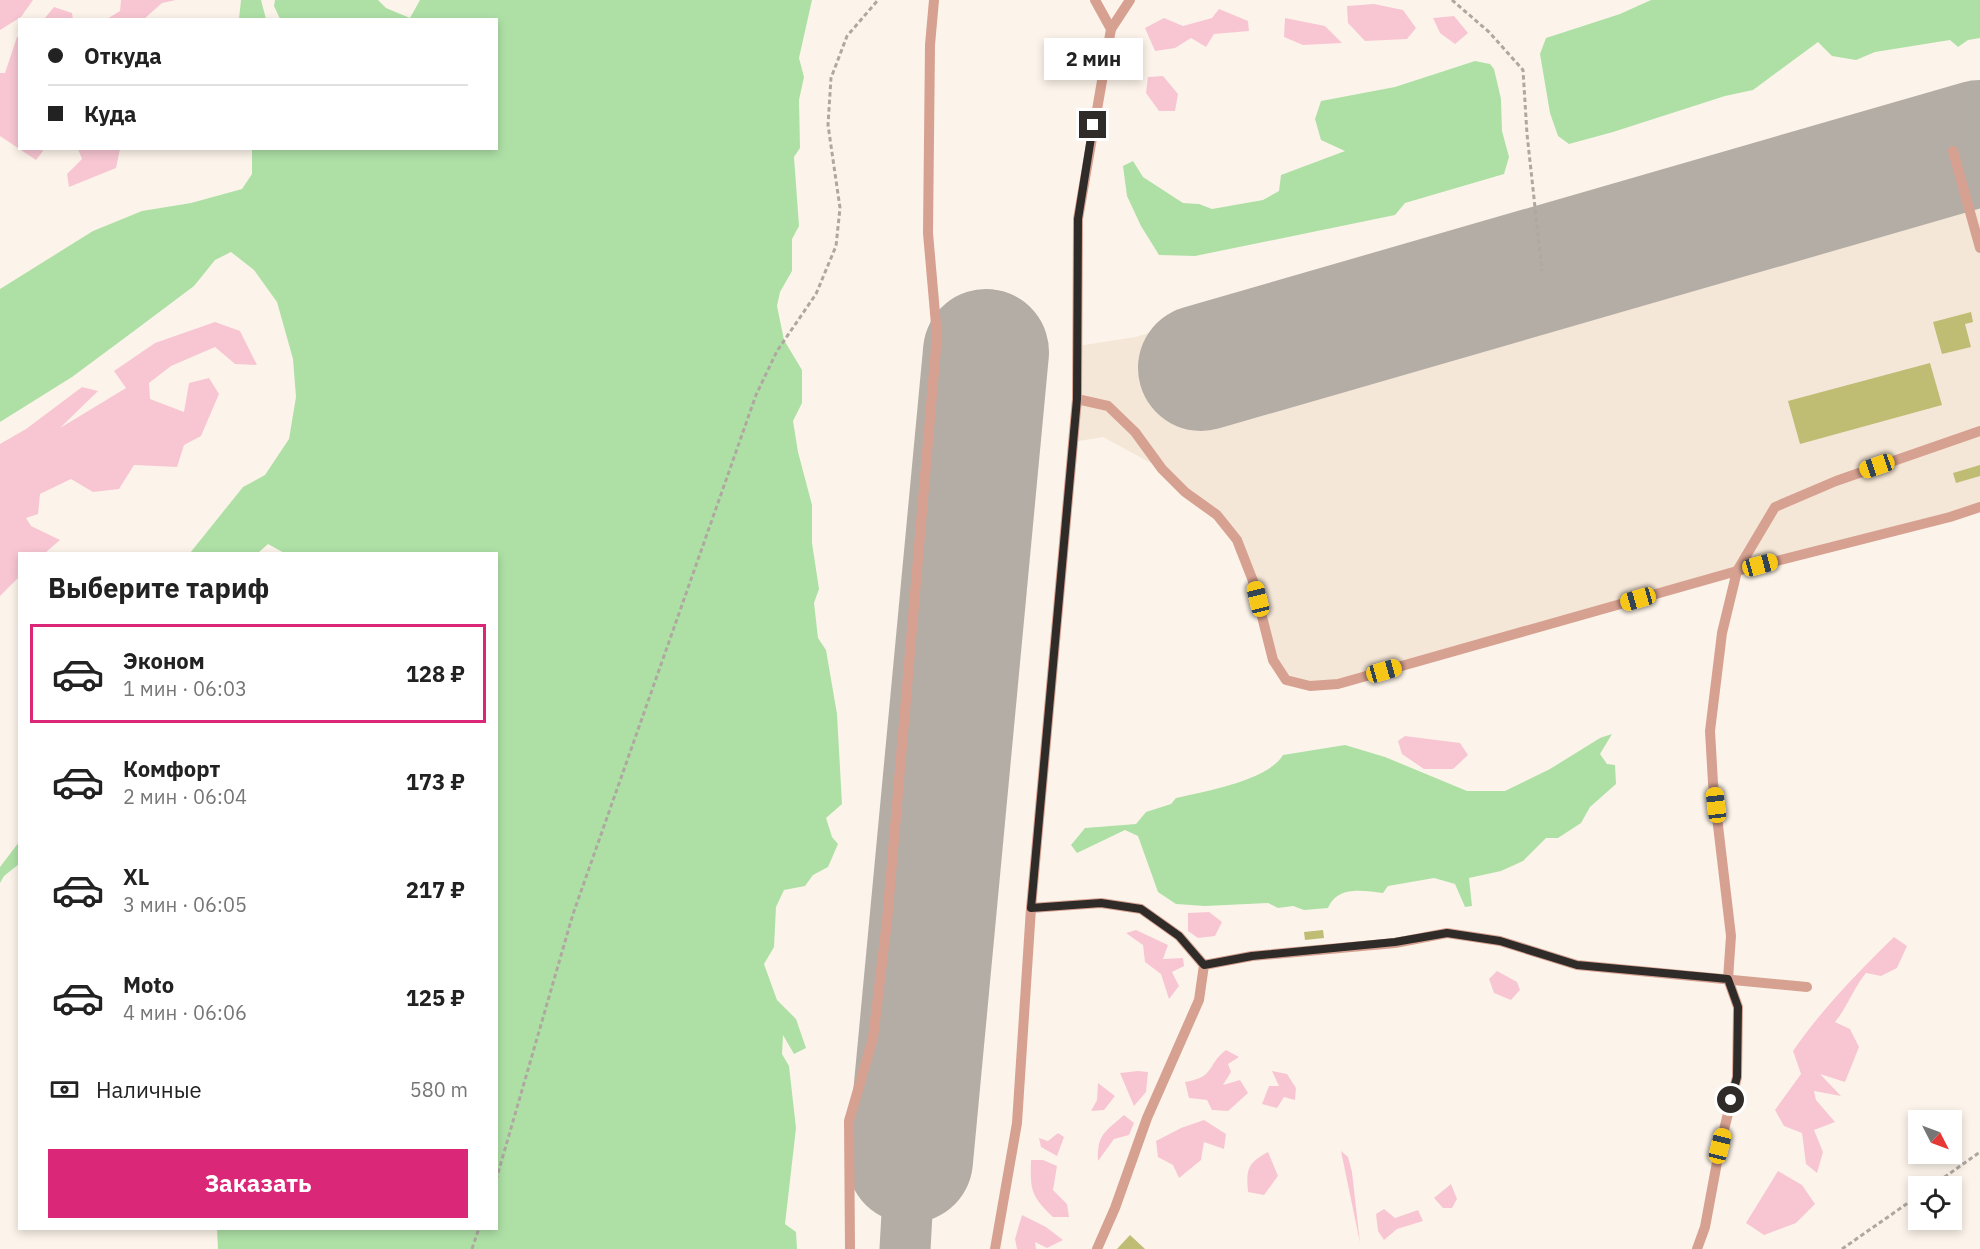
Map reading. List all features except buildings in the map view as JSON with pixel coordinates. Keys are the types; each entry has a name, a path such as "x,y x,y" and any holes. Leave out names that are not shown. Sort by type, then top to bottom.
{"lane":[{"path":"850,1249 849,1121 873,1038 887,921 937,336 928,233 930,45 934,0"},
{"path":"1095,0 1111,29"},
{"path":"995,1249 1017,1123 1031,908 1077,399 1078,219 1111,29 1130,0"},
{"path":"1953,151 1980,248"},
{"path":"1077,399 1108,406 1136,432 1162,469 1185,492 1217,515 1237,540 1253,581 1273,660 1286,680 1310,686 1338,684 1737,571 1950,517 1980,507"},
{"path":"1696,1249 1705,1227 1720,1146 1737,1077 1738,1007 1728,979 1731,936 1713,783 1710,731 1722,633 1737,571 1775,507 1836,481 1980,431"},
{"path":"1031,908 1101,903 1141,909 1179,936 1204,965 1199,1000 1147,1118 1115,1208 1096,1249"},
{"path":"1204,965 1252,956 1395,942 1447,933 1500,941 1577,965 1807,987"}],"path":[{"path":"498,1173 573,914 756,395 777,351 816,294 836,246 840,208 828,125 831,78 847,36 878,0"},
{"path":"1452,0 1489,32 1523,70 1527,134 1542,271"},
{"path":"1946,1176 1980,1152"},
{"path":"1842,1249 1908,1203"},
{"path":"472,1249 478,1230"}],"shaded area":[{"path":"0,0 33,0 21,17 0,30"},
{"path":"121,0 176,0 162,3 145,18 109,18 120,11"},
{"path":"241,0 261,0 266,18 239,18"},
{"path":"275,0 378,0 386,8 410,18 280,18 274,6"},
{"path":"420,0 812,0 799,58 804,77 799,100 800,148 794,157 799,226 792,239 792,271 780,292 777,306 784,340 802,370 802,403 793,421 798,452 812,505 812,543 819,589 814,603 818,638 826,650 837,714 842,804 826,818 832,837 838,844 828,867 813,875 805,886 784,890 776,907 774,947 764,964 777,1000 796,1019 806,1048 794,1054 783,1035 782,1054 789,1066 796,1128 785,1224 796,1232 797,1249 218,1249 217,1230 498,1230 498,552 282,552 268,544 259,552 191,552 243,487 265,475 289,439 296,397 293,359 277,302 254,270 231,252 215,260 194,286 72,377 0,422 0,289 93,231 142,211 191,203 242,189 252,174 252,150 498,150 498,18 410,18"},
{"path":"1651,0 1980,0 1980,38 1968,40 1958,47 1950,40 1875,52 1856,60 1832,56 1818,42 1753,90 1725,96 1569,144 1558,136 1550,113 1540,54 1546,38 1620,14"},
{"path":"1374,4 1403,10 1416,28 1407,39 1365,41 1348,23 1347,6"},
{"path":"54,7 72,13 73,18 45,18"},
{"path":"1219,9 1248,21 1249,31 1214,34 1206,47 1191,38 1175,48 1155,51 1145,28 1164,18 1183,26 1212,18"},
{"path":"1454,16 1468,33 1455,44 1440,33 1433,18"},
{"path":"1285,18 1325,26 1342,43 1303,45 1284,37"},
{"path":"18,37 18,148 0,136 0,73 5,73"},
{"path":"1475,61 1490,64 1494,69 1501,99 1502,131 1509,157 1504,174 1405,203 1395,215 1195,256 1159,255 1141,226 1127,196 1123,166 1133,161 1143,177 1183,203 1199,204 1212,209 1263,200 1279,191 1281,175 1345,151 1321,140 1315,119 1321,101 1395,87"},
{"path":"1163,76 1178,94 1175,111 1159,111 1146,93 1148,77"},
{"path":"1980,89 1980,504 1331,685 1286,680 1267,636 1237,540 1162,469 1103,437 1073,442 1078,346 1135,337"},
{"path":"21,150 42,150 36,160"},
{"path":"78,150 120,150 116,168 69,187 67,174 82,159"},
{"path":"215,322 240,331 257,365 235,364 215,347 171,366 149,383 150,399 184,412 189,383 209,378 219,394 201,436 184,445 177,467 134,465 119,489 93,492 71,479 40,494 38,514 26,518 31,526 60,540 46,552 18,552 18,578 0,596 0,444 26,429 82,387 98,391 60,428 126,388 114,371 155,343"},
{"path":"1612,734 1600,754 1607,764 1615,765 1616,784 1590,807 1581,823 1558,838 1546,838 1523,861 1501,871 1469,878 1472,906 1465,907 1455,884 1434,878 1388,886 1383,893 1352,891 1338,896 1328,908 1304,910 1293,906 1278,908 1268,903 1205,906 1176,904 1158,892 1138,836 1125,830 1077,853 1071,845 1085,828 1136,824 1146,812 1171,804 1176,798 1234,784 1264,772 1283,755 1345,745 1385,757 1467,791 1505,791 1550,769 1600,738"},
{"path":"1405,736 1460,743 1468,755 1453,769 1424,769 1402,754 1398,741"},
{"path":"18,843 18,865 4,876 0,883 0,867"},
{"path":"1209,912 1222,922 1215,936 1198,938 1188,931 1188,913"},
{"path":"1136,930 1168,945 1163,959 1183,958 1184,966 1172,972 1179,986 1169,999 1161,974 1145,962 1143,945 1126,933"},
{"path":"1894,937 1907,946 1897,968 1881,976 1866,973 1835,1022 1850,1029 1859,1047 1845,1082 1820,1074 1841,1096 1814,1091 1816,1100 1835,1122 1814,1130 1823,1152 1817,1173 1806,1164 1802,1133 1784,1126 1775,1110 1801,1074 1793,1051 1840,992"},
{"path":"1497,971 1517,982 1520,990 1511,1000 1494,993 1489,979"},
{"path":"1226,1050 1239,1057 1228,1064 1231,1072 1223,1085 1240,1080 1248,1093 1228,1111 1212,1110 1207,1100 1189,1098 1185,1082 1206,1074"},
{"path":"1272,1071 1287,1074 1296,1088 1295,1100 1284,1097 1277,1108 1262,1104 1269,1086 1279,1086"},
{"path":"1148,1072 1146,1092 1134,1106 1120,1073"},
{"path":"1098,1083 1115,1096 1104,1110 1091,1111 1097,1100"},
{"path":"1124,1115 1134,1123 1129,1135 1114,1139 1098,1161 1101,1139 1107,1130"},
{"path":"1204,1120 1226,1134 1224,1149 1204,1142 1201,1160 1179,1178 1173,1165 1158,1157 1156,1141 1181,1128"},
{"path":"1058,1133 1064,1137 1057,1156 1041,1147 1039,1138 1048,1141"},
{"path":"1341,1151 1348,1157 1352,1172 1360,1243"},
{"path":"1268,1152 1278,1176 1264,1195 1248,1192 1249,1168"},
{"path":"1031,1160 1043,1160 1057,1166 1053,1190 1067,1204 1069,1217 1053,1217 1036,1198 1031,1179"},
{"path":"1778,1171 1802,1185 1815,1204 1796,1223 1764,1235 1746,1223"},
{"path":"1451,1184 1457,1199 1452,1208 1443,1208 1434,1198"},
{"path":"1384,1209 1395,1218 1418,1210 1423,1221 1397,1229 1384,1240 1378,1231 1376,1214"},
{"path":"1022,1215 1046,1227 1063,1240 1047,1248 1035,1242 1036,1249 1017,1249 1015,1239"}],"taxiway":[{"path":"905,1249 910,1160"}],"runway":[{"path":"1201,368 1980,143"},
{"path":"910,1160 986,352"}],"route":[{"path":"1093,125 1078,219 1077,399 1031,908 1101,903 1141,909 1179,936 1204,965 1252,956 1395,942 1447,933 1500,941 1577,965 1728,979 1738,1007 1737,1077 1731,1100"}]}
